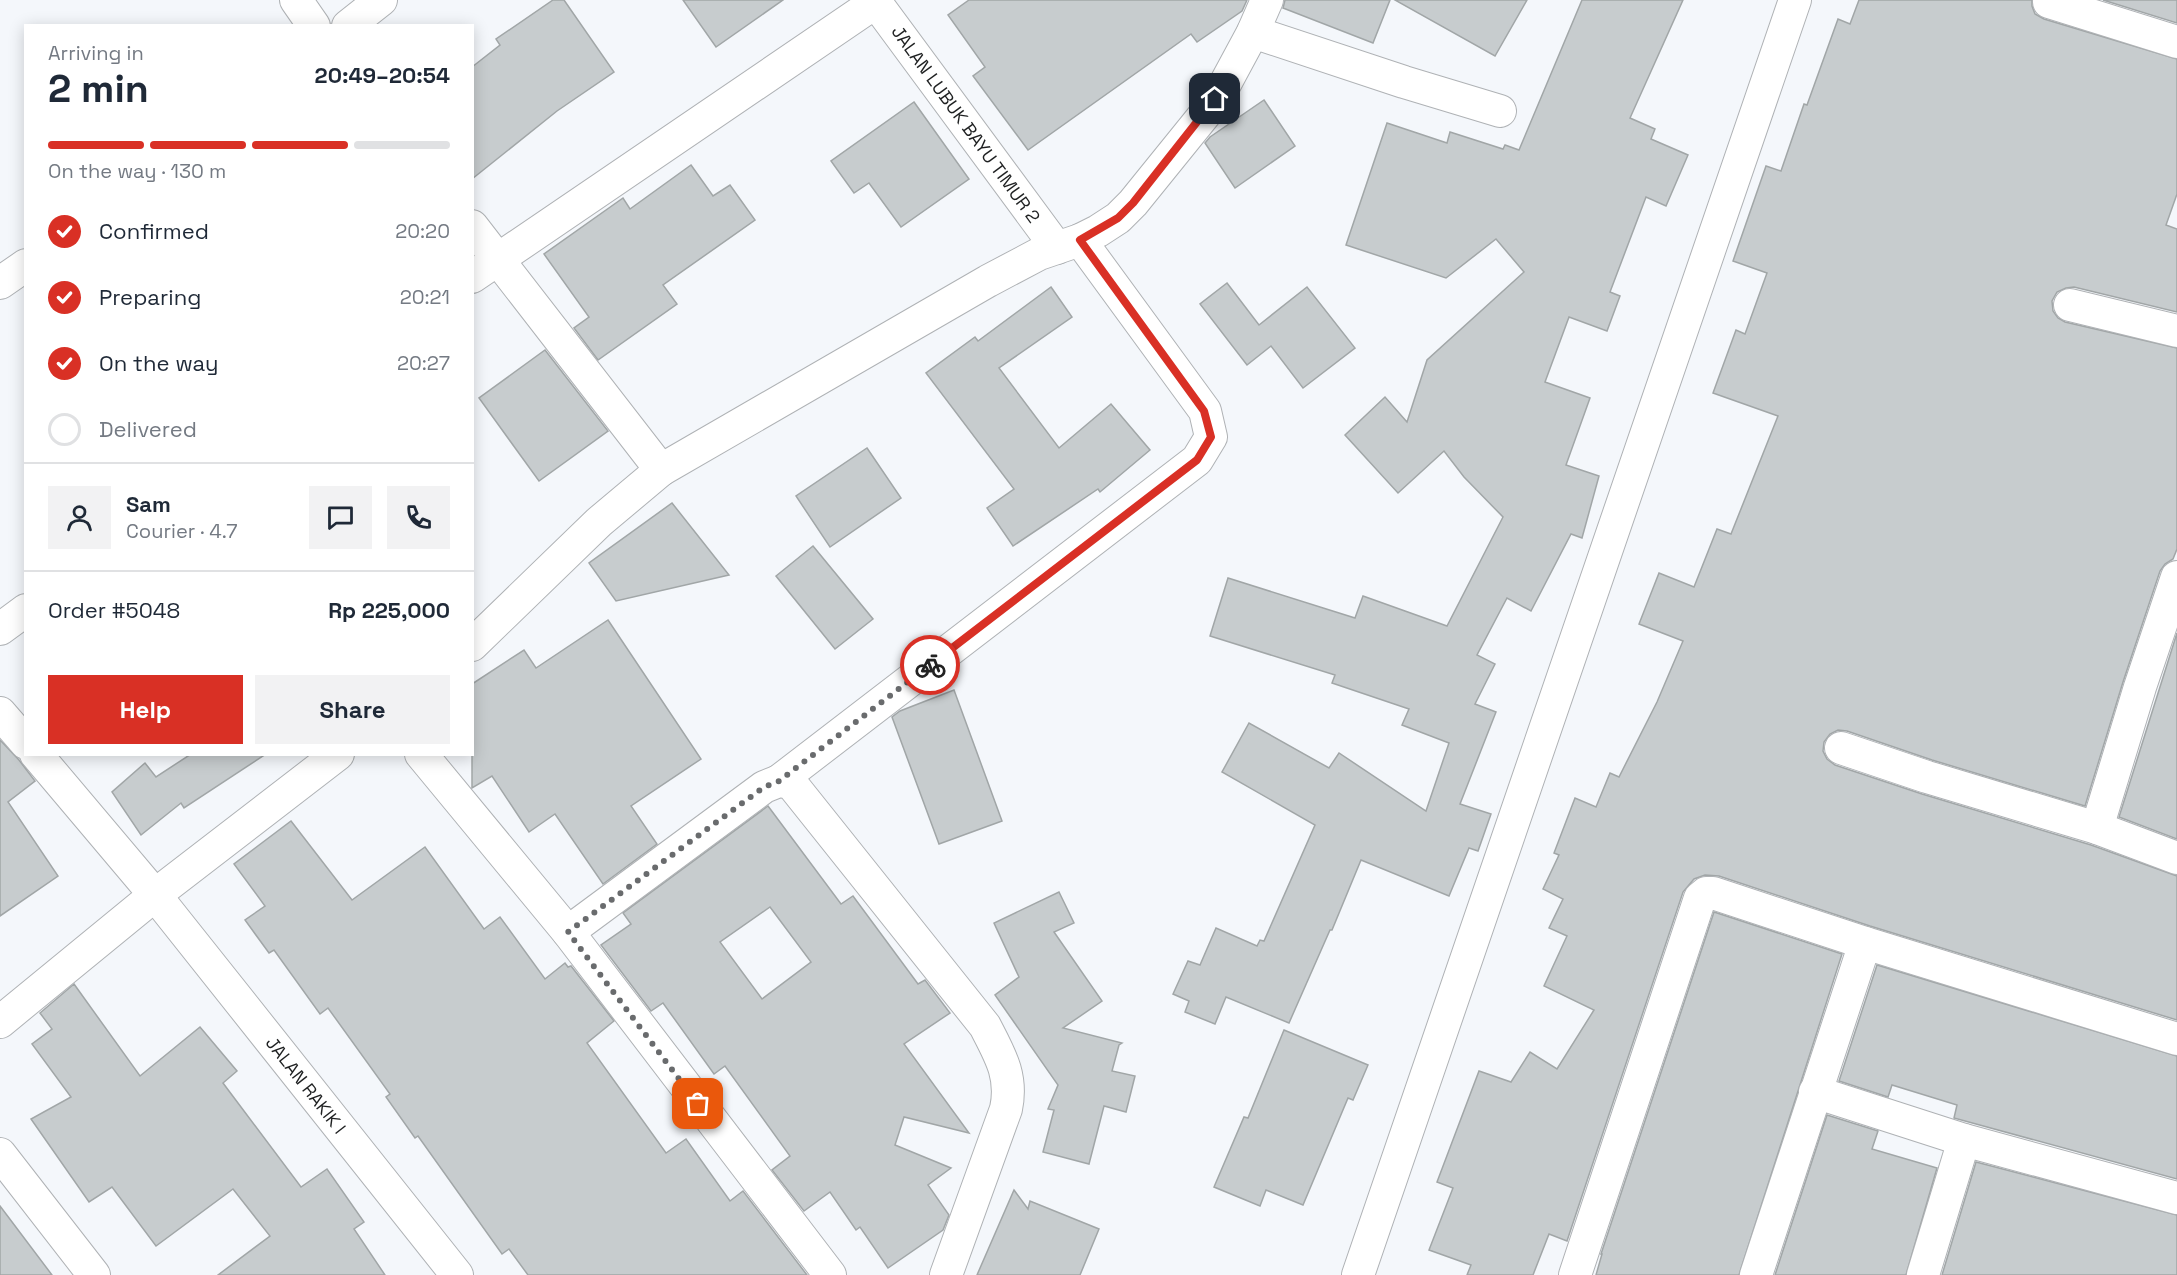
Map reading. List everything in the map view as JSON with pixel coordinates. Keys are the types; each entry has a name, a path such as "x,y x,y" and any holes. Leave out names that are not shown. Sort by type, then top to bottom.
{"street":[{"path":"296,0 313,24"},
{"path":"351,24 381,0"},
{"path":"474,643 599,522 661,470 988,281 1039,254 1069,244 1118,218 1133,203 1205,114 1225,84 1267,0"},
{"path":"1358,1275 1795,0"},
{"path":"474,277 875,1"},
{"name":"JALAN LUBUK BAYU TIMUR 2","path":"568,932 764,787 779,781 1197,460 1211,437 1204,411 875,1"},
{"path":"2049,2 2177,42"},
{"path":"1253,32 1500,111"},
{"path":"474,229 661,470"},
{"path":"0,283 24,266"},
{"path":"2070,305 2177,332"},
{"path":"2097,828 2140,687 2177,577"},
{"path":"0,629 24,611"},
{"path":"0,713 24,741"},
{"path":"1841,748 1927,777 2097,828 2177,858"},
{"name":"JALAN RAKIK I","path":"38,756 155,895 457,1275"},
{"path":"0,1022 155,895 335,756"},
{"path":"424,756 568,932 830,1275"},
{"path":"779,781 791,783 819,817 984,1026 1003,1064 1010,1092 1006,1109 946,1275"},
{"path":"1575,1275 1700,898 1706,893 1713,893 1865,943 2177,1039"},
{"path":"1756,1275 1865,943"},
{"path":"1815,1092 1964,1140 2177,1198"},
{"path":"1923,1275 1964,1140"},
{"path":"0,1154 94,1275"}],"building":[{"path":"553,0 564,0 614,72 557,111 474,177 474,65 500,45 496,39"},
{"path":"683,0 783,0 716,47"},
{"path":"969,0 1247,0 1242,11 1197,42 1191,34 1028,150 973,76 985,67 948,15"},
{"path":"1285,0 1390,0 1373,43 1283,8"},
{"path":"1395,0 1527,0 1495,56"},
{"path":"1582,0 1683,0 1630,118 1655,129 1651,139 1688,155 1666,206 1646,197 1610,292 1620,296 1607,331 1569,317 1545,382 1590,398 1566,465 1599,476 1582,538 1571,534 1531,611 1507,598 1477,655 1495,664 1475,704 1496,712 1460,804 1491,814 1478,851 1469,848 1449,896 1361,860 1289,1023 1226,997 1215,1024 1185,1012 1189,1001 1173,994 1188,961 1200,965 1216,928 1257,946 1260,940 1264,941 1315,825 1222,772 1249,723 1329,768 1339,753 1426,811 1449,743 1402,725 1409,709 1332,683 1335,675 1210,636 1228,578 1355,618 1363,596 1447,626 1503,517 1464,477 1444,451 1398,493 1345,435 1385,397 1407,422 1427,360 1524,272 1496,239 1446,278 1346,245 1387,123 1447,143 1450,132 1503,149 1505,145 1519,150"},
{"path":"1859,0 2032,0 2035,14 2044,19 2177,59 2177,194 2166,225 2177,229 2177,312 2074,287 2057,292 2052,301 2053,311 2065,322 2177,348 2177,549 2173,559 2160,571 2085,806 1932,760 1847,731 1838,730 1830,734 1824,742 1823,751 1827,759 1835,765 2091,845 2177,876 2177,1020 1870,926 1719,876 1705,875 1694,879 1683,892 1567,1241 1549,1234 1533,1275 1467,1275 1471,1265 1429,1250 1453,1188 1437,1182 1479,1071 1511,1082 1530,1052 1557,1069 1594,1010 1544,986 1567,936 1549,928 1563,899 1543,889 1559,855 1554,853 1575,798 1596,807 1610,773 1619,777 1657,702 1683,641 1639,624 1659,573 1694,587 1717,529 1731,534 1778,416 1713,393 1736,330 1745,334 1767,273 1733,261 1766,166 1781,171 1804,104 1807,105 1838,19 1850,24"},
{"path":"2103,0 2177,0 2177,23"},
{"path":"1264,100 1295,146 1235,188 1205,143 1210,137"},
{"path":"914,102 969,179 901,227 869,183 854,193 831,161"},
{"path":"691,165 713,196 730,185 755,220 663,285 677,304 598,360 574,328 589,317 544,254 623,198 630,209"},
{"path":"1227,283 1259,325 1307,287 1355,348 1303,388 1271,346 1247,365 1200,304"},
{"path":"1051,287 1072,317 999,368 1059,448 1111,404 1150,450 1100,492 1098,489 1013,546 987,508 1014,489 926,373 975,337 978,341"},
{"path":"545,350 608,431 539,481 479,398"},
{"path":"867,448 901,498 830,547 796,496"},
{"path":"672,503 729,575 616,601 589,563"},
{"path":"813,546 873,619 835,649 776,576"},
{"path":"608,620 701,759 631,806 657,844 603,884 555,814 529,832 492,776 472,788 474,683 524,650 536,668"},
{"path":"2177,633 2177,839 2119,817"},
{"path":"954,690 1002,821 939,844 892,717 900,711"},
{"path":"0,740 35,781 8,802 58,876 0,916"},
{"path":"188,756 263,756 184,808 181,803 141,835 112,792 145,763 156,777"},
{"path":"768,806 841,904 853,896 918,984 925,980 950,1013 904,1044 969,1133 904,1117 895,1145 951,1168 928,1185 949,1215 943,1230 888,1268 860,1227 856,1230 830,1192 804,1211 772,1170 790,1156 725,1066 714,1074 663,1003 651,1011 601,945 631,924 623,913","holes":["770,907 811,962 762,999 720,942"]},
{"path":"291,821 352,900 425,847 484,929 500,917 545,979 565,963 568,967 571,966 614,1021 587,1043 666,1153 686,1139 730,1201 743,1191 807,1275 528,1275 509,1249 502,1254 418,1136 415,1138 386,1097 390,1094 328,1008 320,1014 274,950 269,953 245,920 265,906 234,864"},
{"path":"1059,892 1074,923 1054,932 1102,1001 1063,1028 1122,1043 1119,1045 1112,1071 1135,1076 1126,1112 1104,1106 1089,1164 1043,1152 1054,1110 1048,1109 1058,1085 995,995 1019,977 994,923"},
{"path":"1714,912 1842,954 1739,1275 1596,1275 1601,1254"},
{"path":"1877,965 2177,1056 2177,1179 1954,1118 1957,1105 1892,1085 1888,1097 1839,1081"},
{"path":"74,984 140,1076 200,1027 237,1071 223,1083 301,1187 327,1169 364,1222 354,1229 385,1275 218,1275 270,1236 233,1189 156,1246 112,1187 89,1202 31,1119 71,1097 32,1044 52,1029 40,1013"},
{"path":"1284,1030 1368,1065 1353,1100 1348,1098 1303,1205 1266,1190 1260,1206 1214,1187 1244,1117 1248,1118"},
{"path":"1827,1115 1878,1131 1872,1149 1937,1168 1906,1275 1775,1275"},
{"path":"1976,1162 2177,1215 2177,1275 1942,1275"},
{"path":"1014,1190 1028,1209 1030,1201 1099,1229 1080,1275 977,1275"},
{"path":"0,1206 52,1275 0,1275"}],"way so far":[{"path":"698,1104 568,932 764,787 779,781 930,665"}],"route":[{"path":"930,665 1197,460 1211,437 1204,411 1080,240 1118,218 1133,203 1215,99"}]}
